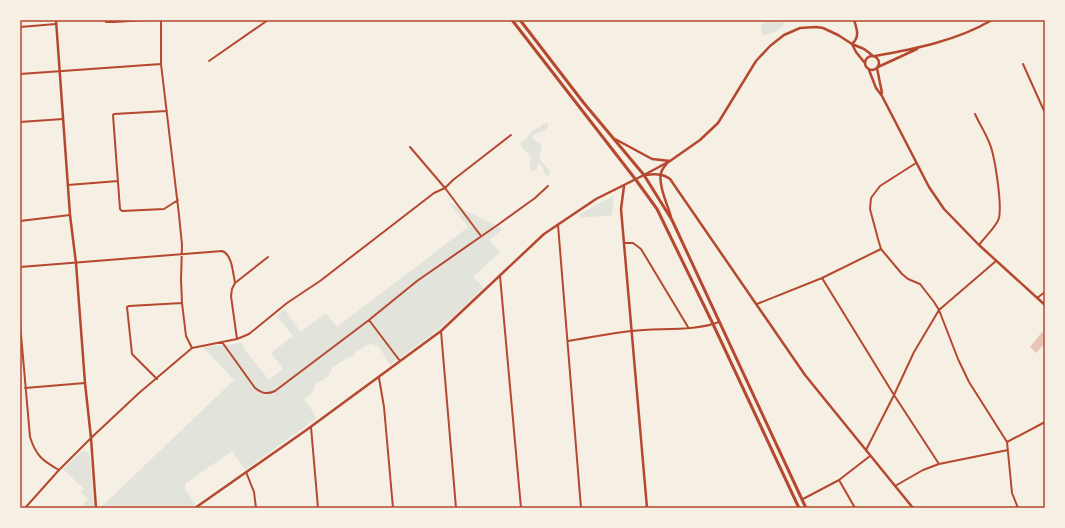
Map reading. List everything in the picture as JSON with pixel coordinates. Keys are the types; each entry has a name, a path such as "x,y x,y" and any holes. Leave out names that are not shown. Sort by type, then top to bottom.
{"main road":[{"path":"512,20 657,209 713,324 799,508"},
{"path":"520,20 566,80 644,175 672,220 806,508"}],"street":[{"path":"56,20 62,118 70,215 76,263 96,508"},
{"path":"105,20 106,22 145,20"},
{"path":"160,20 161,64 178,200 182,255 182,303 186,336 192,348"},
{"path":"209,61 268,20"},
{"path":"515,24 520,20"},
{"path":"852,44 858,34 854,20"},
{"path":"864,62 866,58 921,47 964,33 992,20"},
{"path":"20,27 56,24"},
{"path":"195,508 311,427 441,331 533,244 558,224 596,198 636,180 690,148 712,130 726,111 756,61 770,46 784,35 800,28 816,27 830,30 852,44 864,49 879,61 878,68 882,96"},
{"path":"852,44 864,62 865,67 869,70 876,88 882,96 929,187 944,209 979,245 1045,305"},
{"path":"869,70 878,68 921,47"},
{"path":"20,74 161,64"},
{"path":"1023,64 1045,113"},
{"path":"167,110 112,115 121,211 164,209 178,200"},
{"path":"974,114 989,141 994,161 999,201 998,220 979,245"},
{"path":"20,122 62,118"},
{"path":"24,508 91,438 192,348 237,339 249,334 287,303 320,281 434,193 445,188 453,180 511,135"},
{"path":"614,138 652,159 670,161"},
{"path":"410,147 445,188 481,236"},
{"path":"670,161 662,169 660,174 660,183 672,220"},
{"path":"916,163 880,186 872,198 870,209 881,249 902,274 920,284 939,310 958,359 969,382 1007,442 1012,494 1018,508"},
{"path":"644,175 660,174 667,176 670,179 805,375 913,508"},
{"path":"68,185 118,181"},
{"path":"222,342 250,383 261,393 266,394 277,390 369,320 417,280 535,198 548,186"},
{"path":"624,186 621,198 621,209 647,508"},
{"path":"20,221 70,215"},
{"path":"558,224 581,508"},
{"path":"624,243 634,243 641,249 688,327"},
{"path":"757,304 822,278 881,249"},
{"path":"20,268 217,251 225,252 229,256 235,283"},
{"path":"237,339 231,296 232,289 235,283 268,258"},
{"path":"866,450 914,352 939,310 996,261"},
{"path":"500,275 521,508"},
{"path":"822,278 894,395 939,464"},
{"path":"1037,298 1045,292"},
{"path":"157,379 132,354 127,307 182,303"},
{"path":"369,320 400,362"},
{"path":"568,341 632,331 688,327 719,322"},
{"path":"20,323 30,437 38,456 46,463 59,470"},
{"path":"441,331 456,508"},
{"path":"379,378 384,407 393,508"},
{"path":"25,388 85,384"},
{"path":"1007,442 1045,422"},
{"path":"311,427 318,508"},
{"path":"895,486 923,470 939,464 1008,450"},
{"path":"802,499 839,480 870,456"},
{"path":"246,472 254,492 256,508"},
{"path":"839,480 855,508"}],"shaded area":[{"path":"767,20 778,20 784,24 780,29 774,32 762,35 761,26"},
{"path":"548,123 546,129 532,137 542,146 539,155 541,161 549,170 550,174 548,176 545,174 542,166 538,163 536,170 531,171 529,162 532,158 520,143 525,140 533,130 539,128 543,124"},
{"path":"614,195 612,215 580,218 580,214"},
{"path":"448,202 503,229 489,240 500,252 473,277 484,288 438,330 390,365 378,345 376,346 371,343 356,352 353,356 347,358 332,368 328,376 316,383 313,393 304,399 317,418 245,470 232,451 185,484 185,489 196,505 191,508 100,508 234,380 203,347 242,342 243,347 269,380 283,369 271,353 293,336 277,316 284,309 301,332 326,313 337,327 468,227"},
{"path":"83,450 88,452 90,457 94,508 86,508 83,505 88,499 81,492 84,489 63,469"}],"building":[{"path":"1042,332 1045,335 1045,343 1036,353 1030,347"}]}
